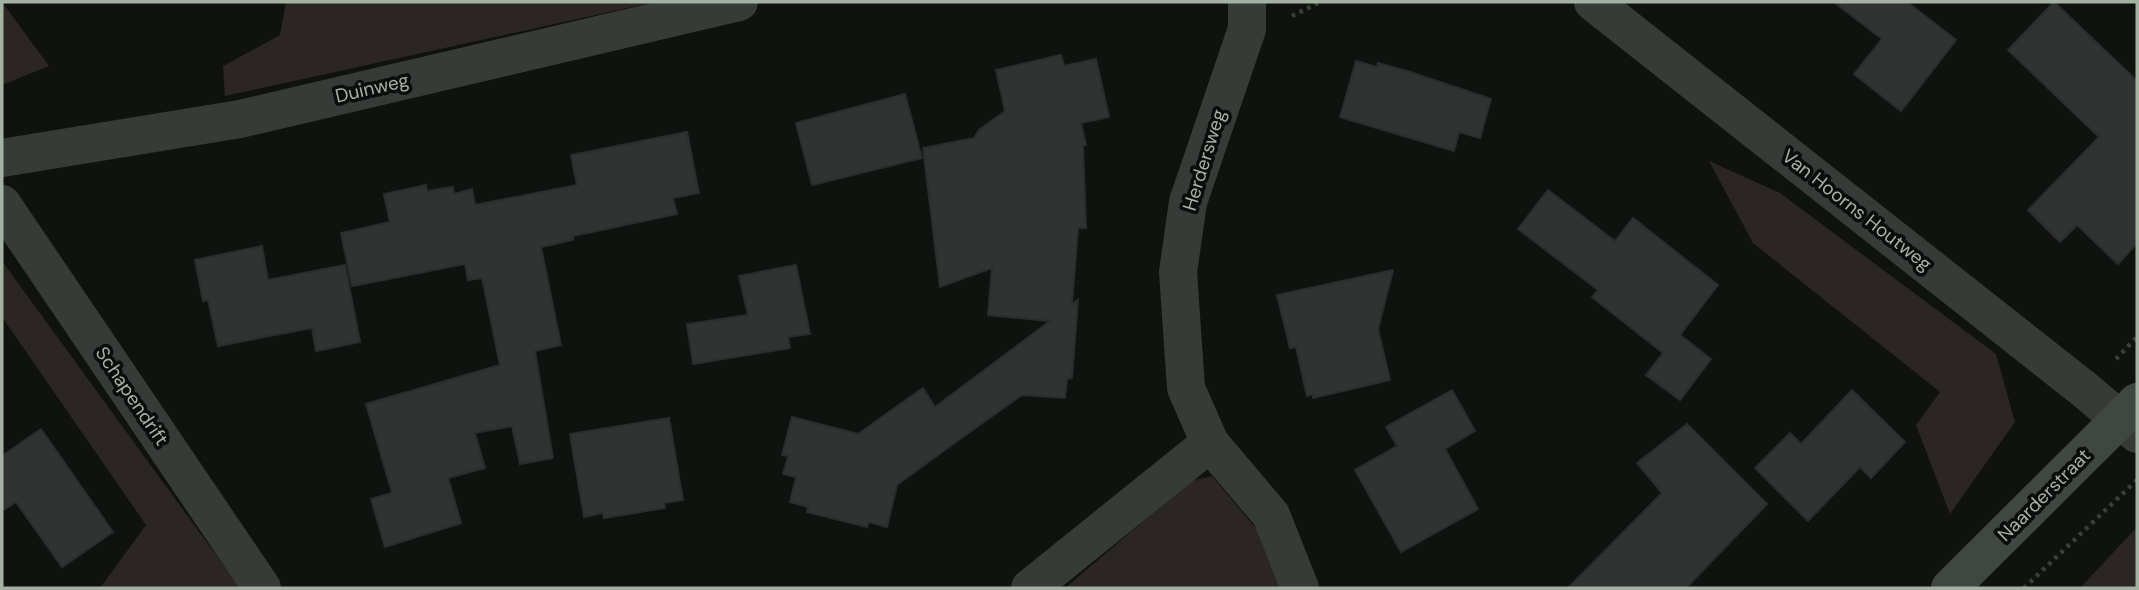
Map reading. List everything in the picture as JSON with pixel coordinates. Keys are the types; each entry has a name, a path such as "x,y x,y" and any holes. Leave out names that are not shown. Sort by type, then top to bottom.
{"street":[{"name":"Duinweg","path":"2,158 240,119 739,2"},
{"name":"Herdersweg","path":"1247,2 1247,29 1188,202 1178,272 1186,388 1210,443 1271,515 1300,588"},
{"name":"Van Hoorns Houtweg","path":"1593,2 2085,390 2131,419"},
{"name":"Schapendrift","path":"2,204 262,588"},
{"name":"Naarderstraat","path":"1950,588 2131,419"},
{"path":"1030,588 1210,443"}],"path":[{"path":"2024,588 2137,481"}],"shaded area":[{"path":"2,2 49,66 2,85"},
{"path":"286,2 655,2 225,96 223,66 280,35"},
{"path":"1709,161 1780,193 1996,354 2015,422 1950,514 1916,425 1940,392 1753,243"},
{"path":"2,261 240,588 100,588 146,525 2,317"},
{"path":"1212,476 1265,539 1281,588 1065,588 1191,481"},
{"path":"2137,527 2137,588 2080,588"}],"building":[{"path":"1834,2 1907,2 1956,40 1901,111 1854,74 1882,39"},
{"path":"2054,2 2137,81 2137,243 2118,264 2077,225 2060,242 2028,210 2099,137 2008,50"},
{"path":"1061,55 1064,66 1096,59 1109,117 1081,123 1086,145 1083,146 1086,228 1078,228 1072,304 1078,300 1072,378 1067,379 1065,398 1022,395 960,439 897,485 887,527 869,522 867,527 807,512 808,507 790,502 796,477 783,474 788,456 782,455 792,417 858,434 923,388 935,407 1050,321 988,315 992,268 940,287 923,148 974,138 979,130 1005,111 996,70"},
{"path":"1356,61 1377,67 1378,63 1407,71 1491,99 1480,138 1459,132 1454,151 1340,117"},
{"path":"905,94 922,158 812,185 796,123"},
{"path":"687,132 699,193 673,198 677,214 573,236 573,240 541,247 561,345 535,351 553,458 520,464 512,426 475,433 485,468 448,478 461,523 385,547 371,499 392,493 366,404 500,365 482,278 468,280 465,264 352,286 341,233 390,222 384,194 426,185 427,191 453,187 454,194 472,189 475,205 577,185 571,155"},
{"path":"1548,190 1615,241 1633,218 1718,285 1680,335 1711,359 1680,400 1646,375 1663,353 1592,297 1598,290 1518,229"},
{"path":"262,246 268,280 345,265 360,342 316,351 312,328 218,346 208,300 203,301 195,260"},
{"path":"796,265 810,334 788,337 790,348 693,364 687,324 748,315 739,276"},
{"path":"1393,270 1378,329 1390,380 1313,398 1313,394 1307,396 1296,347 1290,348 1277,295"},
{"path":"1452,390 1475,431 1445,449 1478,509 1401,552 1355,470 1397,446 1386,427"},
{"path":"1852,390 1905,442 1871,478 1860,467 1808,521 1755,468 1790,433 1801,444"},
{"path":"669,418 683,500 664,503 665,508 604,518 603,513 584,517 570,434"},
{"path":"1687,424 1767,504 1686,588 1568,588 1662,493 1637,463"},
{"path":"41,429 113,532 62,567 16,502 2,511 2,456"}]}
